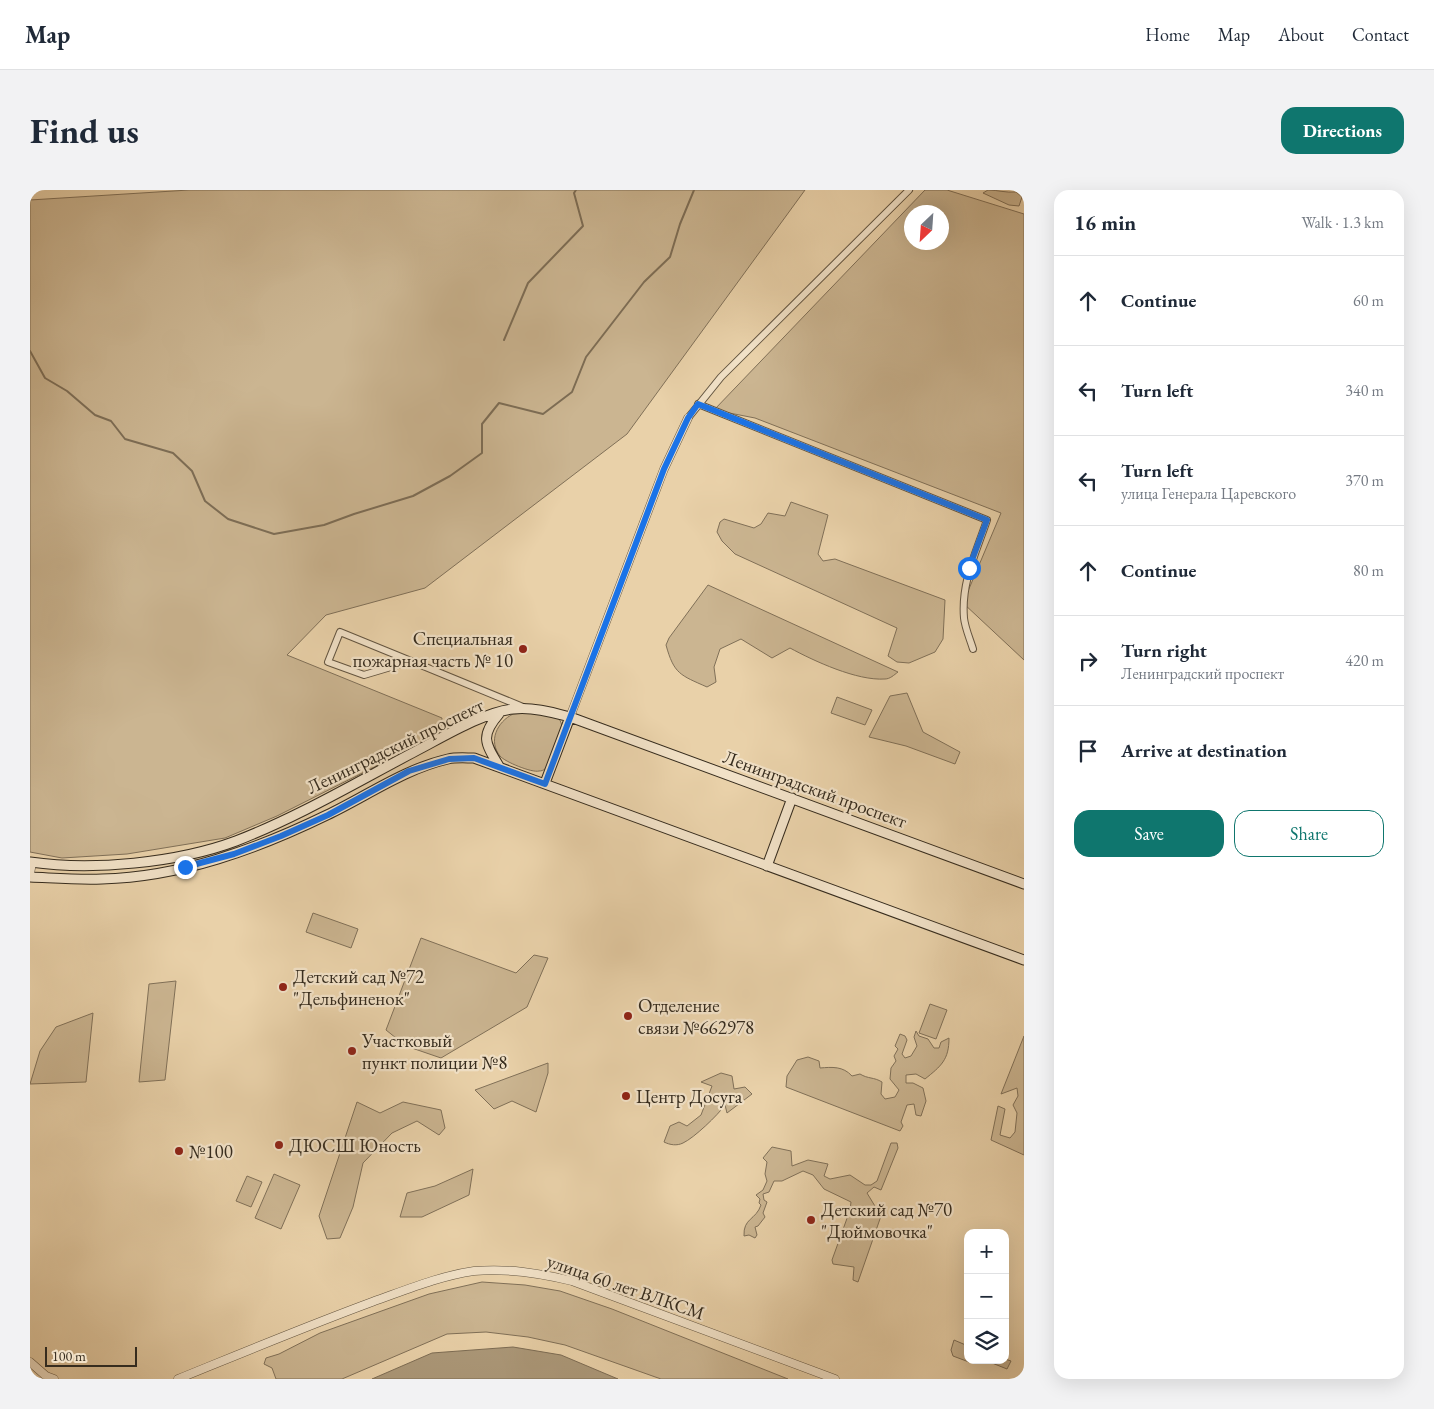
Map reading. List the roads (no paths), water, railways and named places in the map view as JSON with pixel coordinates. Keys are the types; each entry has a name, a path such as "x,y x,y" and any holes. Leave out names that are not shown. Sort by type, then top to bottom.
{"main road":[{"name":"Ленинградский проспект","path":"31,862 86,865 134,862 184,856 234,842 321,801 468,724 512,709 526,709 546,710 570,717 1024,884"},
{"path":"499,766 488,747 486,738 488,728 501,712"},
{"path":"545,784 570,717"},
{"name":"Ленинградский проспект","path":"30,875 102,879 144,875 185,867 234,854 281,836 328,815 409,771 449,759 474,758 1024,960"},
{"path":"767,866 792,798"}],"street":[{"path":"570,717 664,469 688,418 721,377 909,190"},
{"path":"698,404 987,520 969,568 964,593 964,620 973,649"},
{"path":"411,661 364,675 328,662 340,632 411,661 526,709"},
{"path":"30,875 31,862"},
{"name":"улица 60 лет ВЛКСМ","path":"178,1379 441,1277 474,1272 511,1270 540,1273 572,1281 835,1379"},
{"path":"30,1362 46,1376 54,1379"}],"waterway":[{"path":"504,340 528,283 583,226 574,193 576,190"},
{"path":"30,351 45,378 67,391 95,415 111,421 125,439 173,453 192,471 205,501 228,519 274,534 324,525 413,496 450,476 482,453 482,424 499,403 543,414 572,392 586,357 644,282 670,257 680,224 694,190"}],"place":[{"name":"Специальная пожарная часть № 10","path":"523,649"},
{"name":"Детский сад №72 \"Дельфиненок\"","path":"283,987"},
{"name":"Отделение связи №662978","path":"628,1016"},
{"name":"Участковый пункт полиции №8","path":"352,1051"},
{"name":"Центр Досуга","path":"626,1096"},
{"name":"ДЮСШ Юность","path":"279,1145"},
{"name":"№100","path":"179,1151"},
{"name":"Детский сад №70 \"Дюймовочка\"","path":"811,1220"}]}
